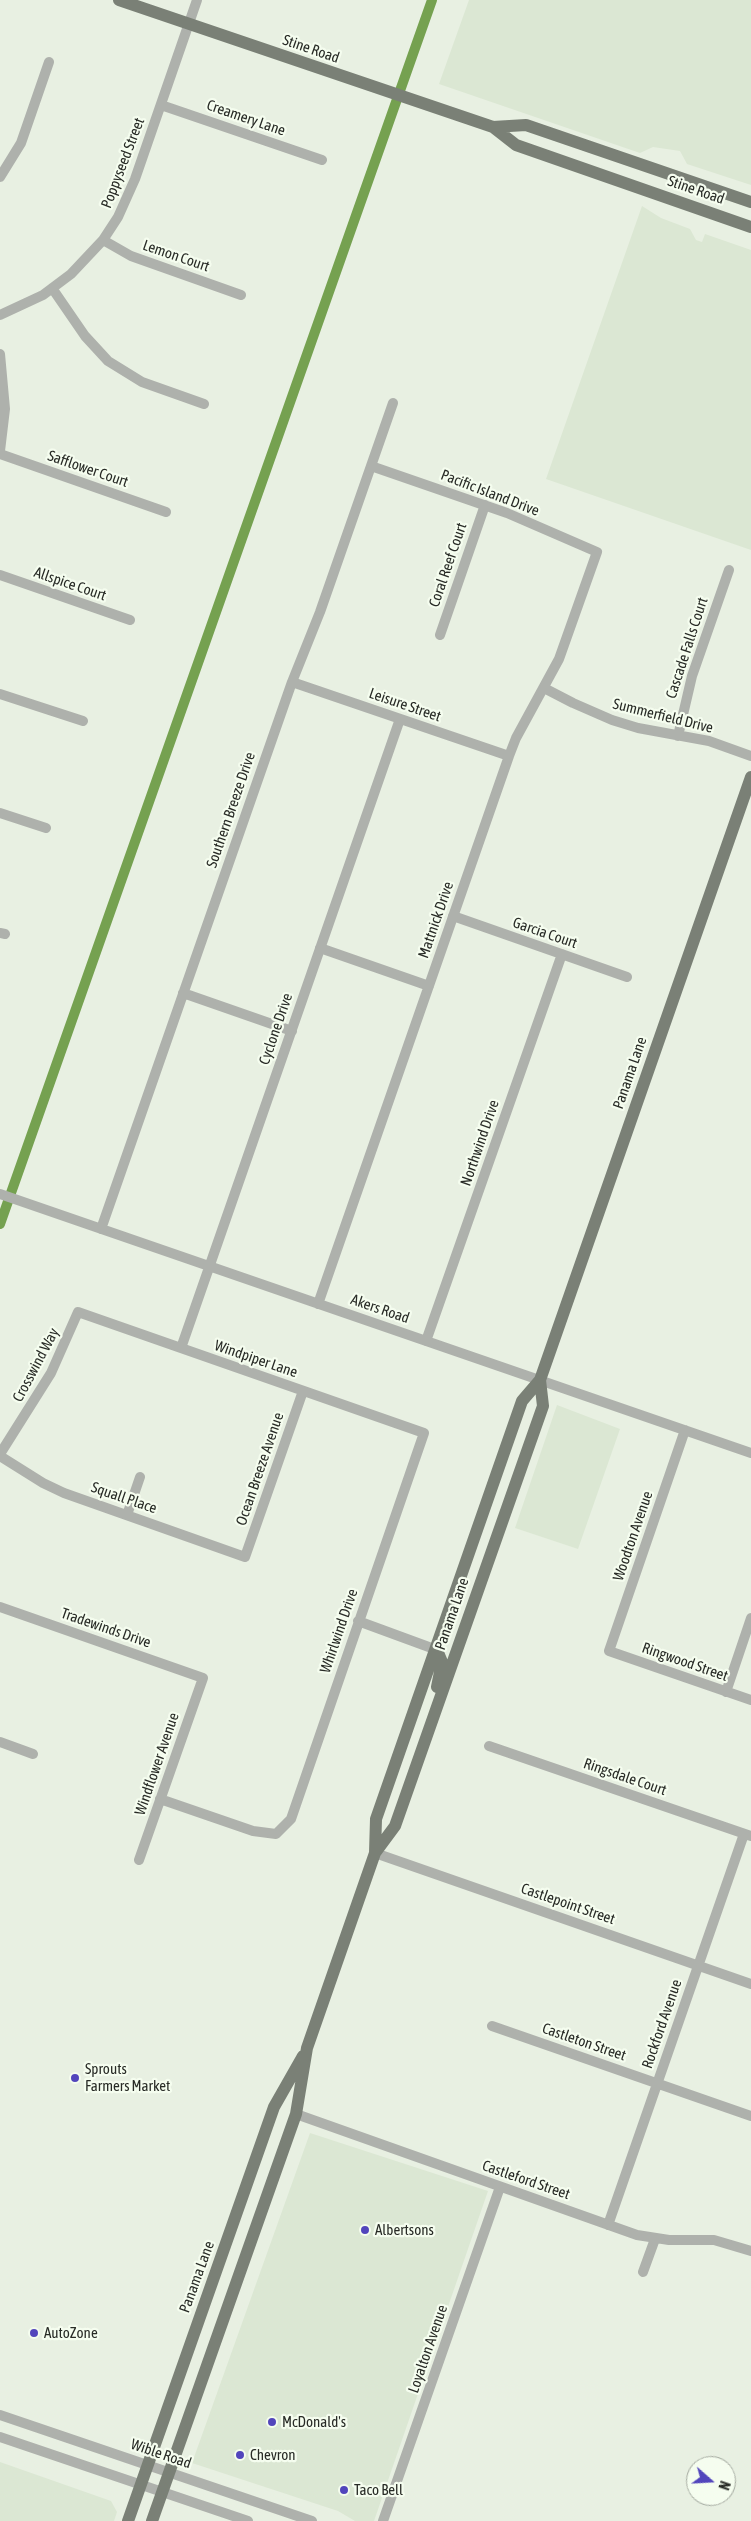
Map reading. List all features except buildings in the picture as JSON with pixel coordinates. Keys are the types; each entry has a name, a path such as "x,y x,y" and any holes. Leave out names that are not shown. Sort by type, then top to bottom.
{"main road":[{"name":"Stine Road","path":"119,0 386,93 493,127 516,145 751,227"},
{"name":"Stine Road","path":"493,127 526,124 751,202"},
{"name":"Panama Lane","path":"375,1853 376,1819 437,1650 522,1401 540,1380 751,777"},
{"name":"Panama Lane","path":"128,2521 274,2107 307,2048 375,1853 394,1826 429,1732 543,1406 540,1380"},
{"path":"429,1732 442,1662 437,1650"},
{"name":"Panama Lane","path":"152,2521 296,2114 307,2048"},
{"path":"296,2114 290,2103 300,2061"}],"street":[{"name":"Poppyseed Street","path":"0,315 22,306 52,288 71,274 103,240 128,197 197,0"},
{"path":"0,177 21,143 49,62"},
{"name":"Creamery Lane","path":"161,105 322,160"},
{"name":"Lemon Court","path":"103,240 131,256 241,295"},
{"path":"52,288 85,336 108,361 142,382 204,404"},
{"path":"0,354 5,399 0,453"},
{"name":"Southern Breeze Drive","path":"101,1229 292,682 320,612 393,403"},
{"name":"Safflower Court","path":"0,453 166,512"},
{"name":"Pacific Island Drive","path":"371,466 485,505 597,552"},
{"name":"Coral Reef Court","path":"440,635 485,505"},
{"name":"Mattnick Drive","path":"318,1304 509,756 559,659 597,552"},
{"name":"Cascade Falls Court","path":"678,736 692,676 729,570"},
{"name":"Allspice Court","path":"0,575 130,620"},
{"name":"Leisure Street","path":"292,682 509,756"},
{"name":"Summerfield Drive","path":"544,688 572,704 612,720 678,736 709,741 751,756"},
{"path":"0,694 83,721"},
{"name":"Cyclone Drive","path":"181,1348 400,719"},
{"path":"0,813 46,828"},
{"name":"Garcia Court","path":"453,916 627,977"},
{"path":"320,948 429,986"},
{"name":"Northwind Drive","path":"426,1341 562,954"},
{"path":"183,993 292,1030"},
{"name":"Akers Road","path":"0,1194 751,1453"},
{"name":"Windpiper Lane","path":"78,1312 424,1433"},
{"name":"Crosswind Way","path":"0,1455 51,1373 78,1312"},
{"name":"Ocean Breeze Avenue","path":"245,1556 303,1391"},
{"name":"Woodton Avenue","path":"609,1651 685,1430"},
{"name":"Whirlwind Drive","path":"160,1798 253,1831 276,1834 291,1819 424,1433"},
{"name":"Squall Place","path":"0,1455 42,1483 245,1556"},
{"path":"127,1515 140,1477"},
{"name":"Tradewinds Drive","path":"0,1607 203,1678"},
{"path":"726,1692 751,1618"},
{"path":"358,1621 437,1650"},
{"name":"Ringwood Street","path":"609,1651 751,1700"},
{"name":"Windflower Avenue","path":"139,1860 203,1678"},
{"path":"0,1742 33,1754"},
{"name":"Ringsdale Court","path":"489,1746 748,1835"},
{"name":"Rockford Avenue","path":"608,2225 698,1966 748,1835"},
{"name":"Castlepoint Street","path":"375,1853 751,1984"},
{"name":"Castleton Street","path":"492,2026 751,2116"},
{"name":"Castleford Street","path":"296,2114 608,2225 655,2239 714,2240 751,2250"},
{"name":"Loyalton Avenue","path":"384,2521 500,2187"},
{"path":"643,2272 655,2239"},
{"name":"Wible Road","path":"0,2416 312,2521"},
{"path":"0,2437 248,2521"}],"shaded area":[{"path":"469,0 751,0 751,185 687,164 680,151 653,147 640,153 439,84"},
{"path":"642,206 661,218 690,229 696,240 702,242 705,234 751,250 751,550 546,479"},
{"path":"557,1405 620,1429 578,1549 515,1528"},
{"path":"310,2133 488,2191 374,2521 355,2521 338,2511 192,2463"},
{"path":"0,2462 111,2501 117,2512 114,2521 0,2521"}],"waterway":[{"path":"0,1224 432,0"}],"place":[{"name":"Sprouts Farmers Market","path":"75,2078"},
{"name":"Albertsons","path":"365,2230"},
{"name":"AutoZone","path":"34,2333"},
{"name":"McDonald's","path":"272,2422"},
{"name":"Chevron","path":"240,2455"},
{"name":"Taco Bell","path":"344,2490"}]}
